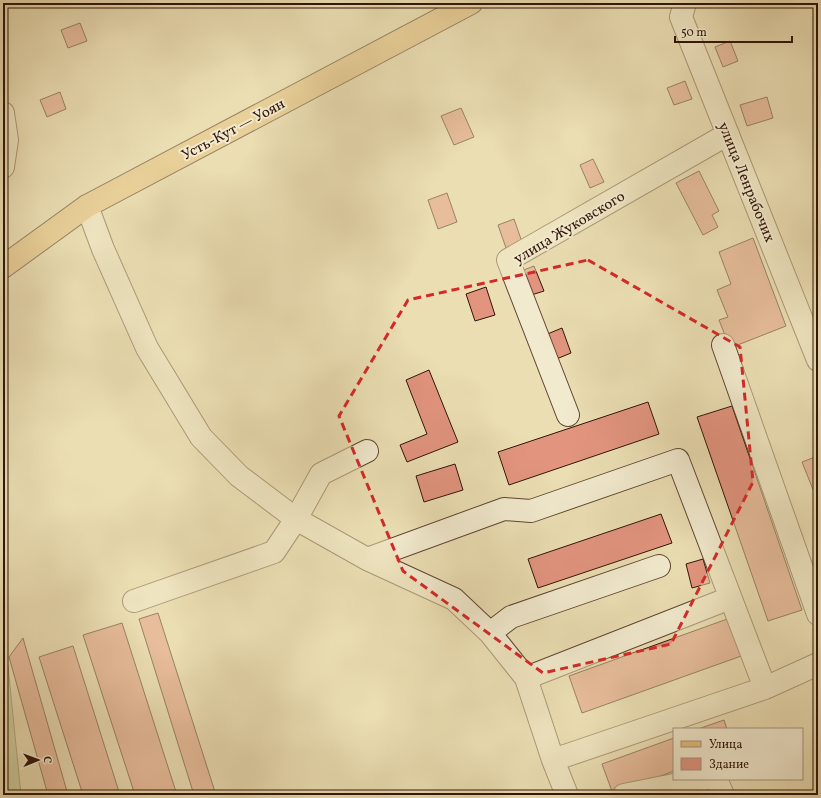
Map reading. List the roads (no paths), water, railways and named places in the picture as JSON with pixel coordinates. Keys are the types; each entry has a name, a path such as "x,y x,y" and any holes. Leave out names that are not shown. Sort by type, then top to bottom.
{"main road":[{"name":"Усть-Кут — Уоян","path":"3,267 87,206 471,3"}],"street":[{"name":"улица Ленрабочих","path":"686,3 681,17 818,360"},
{"path":"3,113 7,140 3,167"},
{"name":"улица Жуковского","path":"568,415 508,260 728,134"},
{"path":"87,206 103,248 147,348 201,438 239,476 296,519 367,559 454,599 490,633 526,678 553,760 567,795"},
{"path":"723,344 818,614"},
{"path":"134,601 274,552 296,519 321,474 367,451"},
{"path":"367,559 504,509 532,511 678,460 765,688"},
{"path":"490,633 512,618 659,566"},
{"path":"526,678 730,598"},
{"path":"553,760 765,688 818,664"},
{"path":"624,795 699,780"},
{"path":"716,780 723,795"}]}
